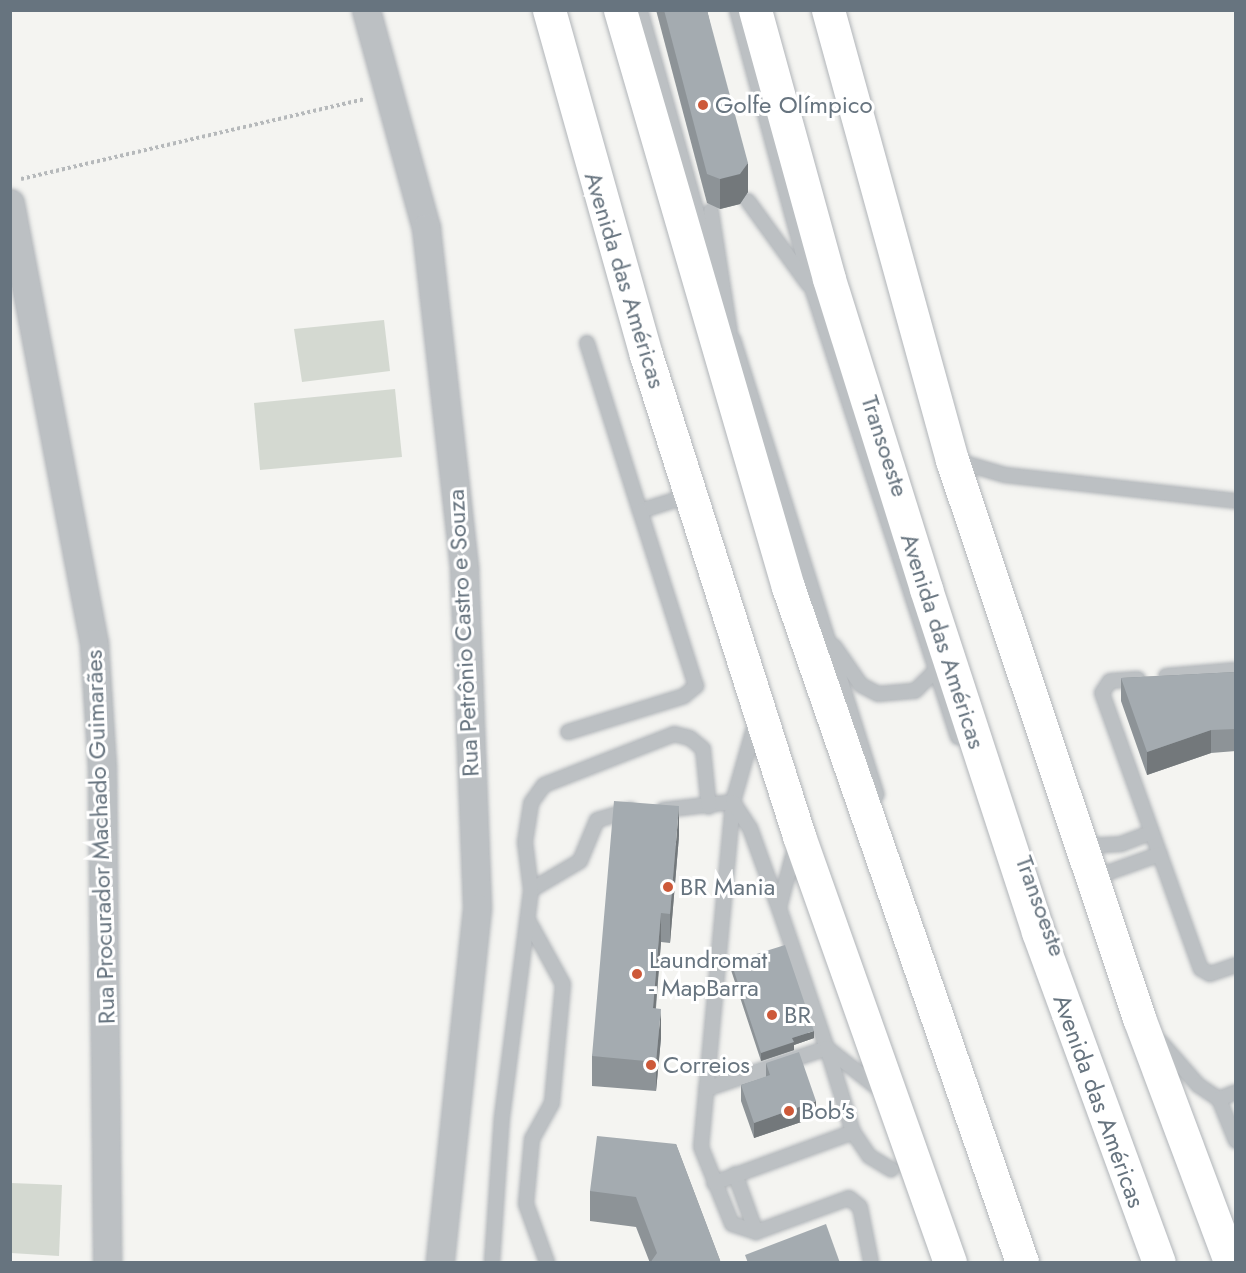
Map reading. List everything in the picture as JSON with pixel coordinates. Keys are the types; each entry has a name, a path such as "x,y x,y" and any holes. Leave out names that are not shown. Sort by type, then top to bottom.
{"main road":[{"name":"Avenida das Américas","path":"549,10 691,495 799,836 950,1263"},
{"path":"620,10 792,597 1022,1263"},
{"name":"Avenida das Américas","path":"755,10 829,279 926,588 1038,932 1159,1263"},
{"path":"828,10 952,460 1085,846 1093,878 1139,1018 1230,1263"},
{"path":"925,1263 932,1216"}],"street":[{"name":"Rua Petrônio Castro e Souza","path":"366,10 426,228 464,568 477,908 440,1263"},
{"name":"Rua Procurador Machado Guimarães","path":"10,203 94,644 103,814 107,1263"}],"lane":[{"path":"640,10 730,332 822,626 1039,1263"},
{"name":"Transoeste","path":"737,10 813,291 934,672 1144,1263"},
{"path":"748,201 813,291"},
{"path":"711,211 730,332"},
{"path":"568,732 684,696 696,686 587,343"},
{"path":"952,460 1005,475 1236,501"},
{"path":"640,512 691,495"},
{"path":"822,626 848,670 878,694 915,691 934,672"},
{"path":"1236,670 1110,681 1102,693 1201,969 1210,974 1236,965"},
{"path":"759,711 733,802 701,1148 732,1224 756,1232 849,1198 860,1207 871,1263"},
{"path":"492,1263 502,1117 531,890 525,842 531,803 544,785 674,734 690,738 703,749 709,807"},
{"path":"531,890 580,861 597,820 627,810 709,807 733,802"},
{"path":"733,802 750,828 853,1132 869,1156 891,1168"},
{"path":"1085,846 1121,844 1152,832"},
{"path":"779,908 799,836"},
{"path":"1093,878 1160,854"},
{"path":"528,920 563,984 552,1103 532,1139 526,1204 547,1263"},
{"path":"1139,1018 1198,1084 1219,1099 1236,1141"},
{"path":"706,1089 826,1048"},
{"path":"826,1048 890,1097"},
{"path":"1219,1099 1236,1092"},
{"path":"714,1183 853,1132"},
{"path":"735,1174 756,1232"}],"path":[{"path":"10,181 389,94"}],"shaded area":[{"path":"384,320 390,371 302,382 294,329"},
{"path":"395,389 402,457 260,470 254,403"},
{"path":"11,1183 62,1185 59,1256 11,1253"}],"building":[{"name":"Golfe Olímpico","path":"664,10 707,10 748,163 740,174 720,179 707,174"},
{"path":"1236,672 1236,729 1211,730 1147,752 1121,678"},
{"path":"614,801 679,806 670,914 661,913 653,1008 661,1009 656,1062 592,1056"},
{"path":"785,945 814,1031 792,1038 794,1042 761,1053 731,962"},
{"path":"799,1052 816,1101 754,1123 741,1085 770,1075 766,1063"},
{"path":"597,1136 676,1144 721,1263 650,1263 657,1253 636,1197 590,1191"},
{"path":"826,1224 840,1263 748,1263 745,1255"}],"place":[{"name":"Golfe Olímpico","path":"703,105"},
{"name":"BR Mania","path":"668,887"},
{"name":"Laundromat - MapBarra","path":"637,974"},
{"name":"BR","path":"772,1015"},
{"name":"Correios","path":"651,1065"},
{"name":"Bob's","path":"789,1111"}]}
